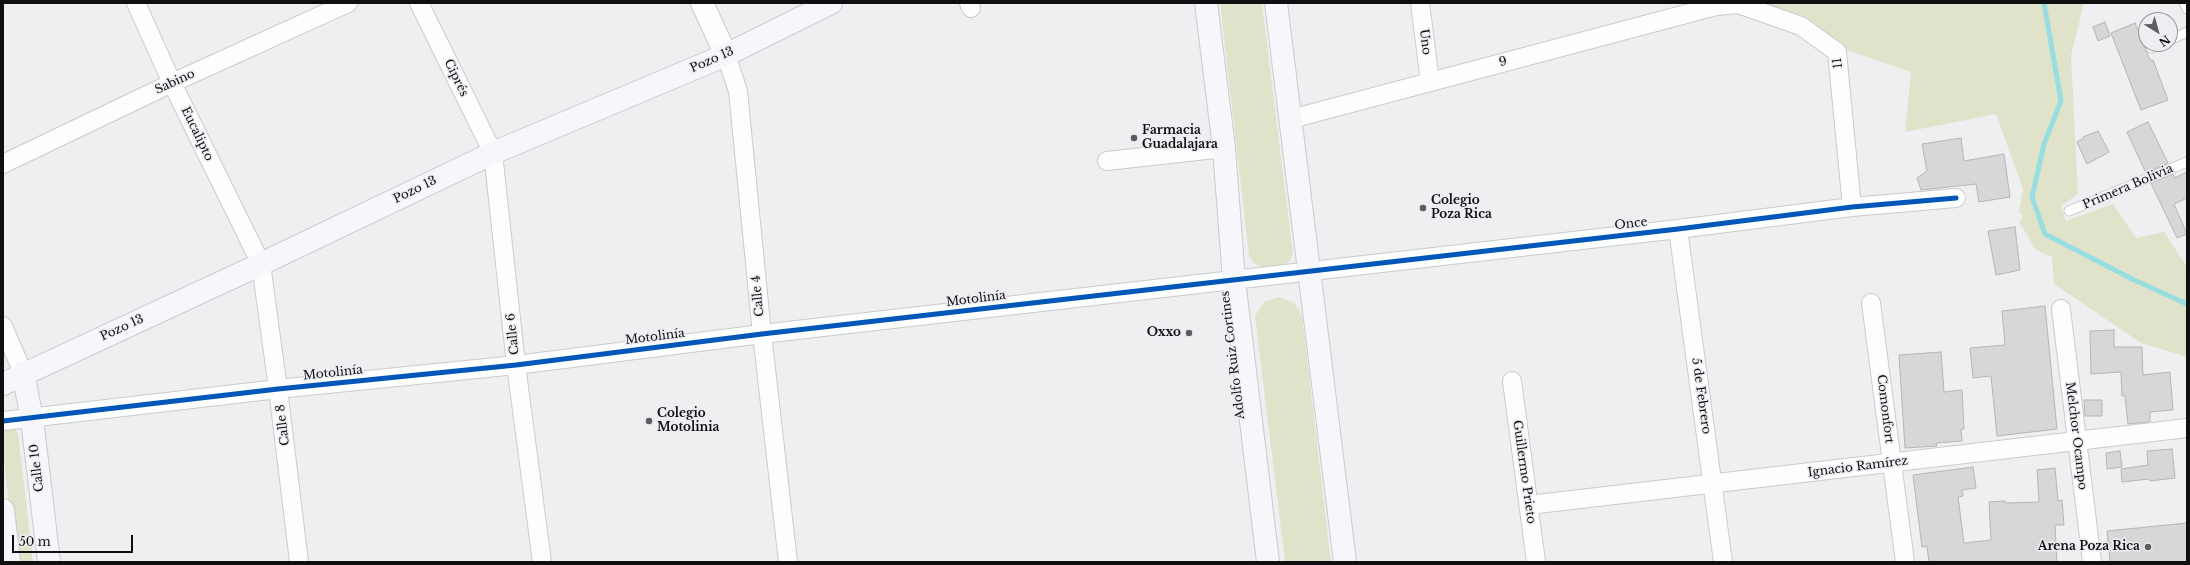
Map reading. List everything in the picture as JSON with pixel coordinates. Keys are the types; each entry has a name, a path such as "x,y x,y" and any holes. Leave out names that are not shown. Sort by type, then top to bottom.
{"main road":[{"name":"Pozo 13","path":"3,384 261,264 493,153 726,55 831,3"},
{"name":"Adolfo Ruiz Cortines","path":"1206,3 1224,148 1234,280 1268,562"},
{"path":"1276,3 1345,562"},
{"name":"Calle 10","path":"23,374 32,419 48,562"},
{"path":"3,510 9,562"}],"street":[{"name":"Eucalipto","path":"136,3 172,83 261,264"},
{"name":"Sabino","path":"3,164 172,83 348,3"},
{"name":"Ciprés","path":"419,3 493,153"},
{"path":"702,3 726,55"},
{"name":"Uno","path":"1420,3 1430,82"},
{"name":"9","path":"1291,119 1715,4"},
{"name":"11","path":"1715,4 1738,4 1801,26 1837,52 1852,207"},
{"name":"Calle 4","path":"726,55 738,91 762,334 788,562"},
{"path":"1107,161 1224,148"},
{"name":"Calle 6","path":"493,153 516,365 542,562"},
{"name":"Once","path":"1308,271 1678,229 1852,207 1956,198"},
{"name":"5 de Febrero","path":"1678,229 1723,562"},
{"name":"Calle 8","path":"261,264 299,562"},
{"name":"Motolinía","path":"3,422 278,388 516,365 762,334 1308,271"},
{"name":"Comonfort","path":"1872,303 1905,562"},
{"name":"Melchor Ocampo","path":"2061,309 2092,562"},
{"path":"3,326 23,374"},
{"name":"Guillermo Prieto","path":"1512,382 1536,562"},
{"name":"Ignacio Ramírez","path":"1529,505 2187,428"}],"lane":[{"path":"2184,3 2187,9"},
{"name":"Primera Bolivia","path":"2069,211 2187,162"}],"green space":[{"path":"1220,3 1262,3 1293,254 1290,260 1280,268 1265,269 1254,263 1249,256"},
{"path":"1759,3 2084,3 2071,56 2078,194 2061,206 2066,221 2113,204 2136,238 2164,232 2187,267 2187,357 2141,343 2054,284 2052,257 2036,250 2019,222 2023,216 2019,211 2023,189 1996,114 1905,132 1911,72 1765,22"},
{"path":"1279,297 1294,303 1302,315 1331,562 1285,562 1255,316 1264,302"},
{"path":"4,428 15,428 18,433 33,562 15,562 3,451"}],"building":[{"path":"2105,22 2110,36 2098,41 2093,27"},
{"path":"2135,23 2138,31 2138,52 2146,52 2151,61 2153,60 2168,100 2141,110 2111,33"},
{"path":"2148,122 2168,163 2146,173 2127,132"},
{"path":"2098,131 2109,152 2087,164 2077,142 2084,138 2083,137"},
{"path":"1961,138 1964,161 2004,154 2010,197 1979,202 1976,184 1921,190 1917,178 1927,171 1922,144"},
{"path":"2187,172 2187,198 2174,204 2187,234 2177,238 2151,183 2173,174 2175,178"},
{"path":"2015,227 2020,270 1996,275 1988,231"},
{"path":"2045,306 2057,429 1997,436 1991,376 1973,378 1970,348 2005,345 2002,311"},
{"path":"2114,330 2114,347 2142,347 2143,375 2170,372 2173,410 2150,412 2150,422 2128,424 2125,396 2122,396 2121,372 2091,374 2090,331"},
{"path":"1941,352 1944,392 1962,390 1964,429 1961,429 1962,441 1936,443 1937,446 1905,448 1899,355"},
{"path":"2084,400 2102,400 2102,416 2085,416"},
{"path":"2172,449 2175,478 2122,482 2121,469 2148,465 2147,451"},
{"path":"2120,451 2122,467 2107,469 2106,453"},
{"path":"1973,467 1976,488 1962,490 1963,496 1958,497 1964,543 1991,540 1989,502 2039,502 2037,470 2055,468 2058,501 2062,500 2064,525 2055,525 2057,562 1929,562 1927,546 1922,547 1913,475"},
{"name":"Arena Poza Rica","path":"2187,523 2187,562 2110,562 2107,531"}],"waterway":[{"path":"2044,3 2061,101 2044,144 2032,197 2045,234 2134,280 2187,304"}],"cycle path":[{"path":"3,421 278,389 516,365 762,334 1678,229 1852,207 1956,198"}],"place":[{"name":"Farmacia Guadalajara","path":"1134,138"},
{"name":"Colegio Poza Rica","path":"1423,208"},
{"name":"Oxxo","path":"1189,333"},
{"name":"Colegio Motolinia","path":"649,421"},
{"name":"Arena Poza Rica","path":"2148,547"}]}
